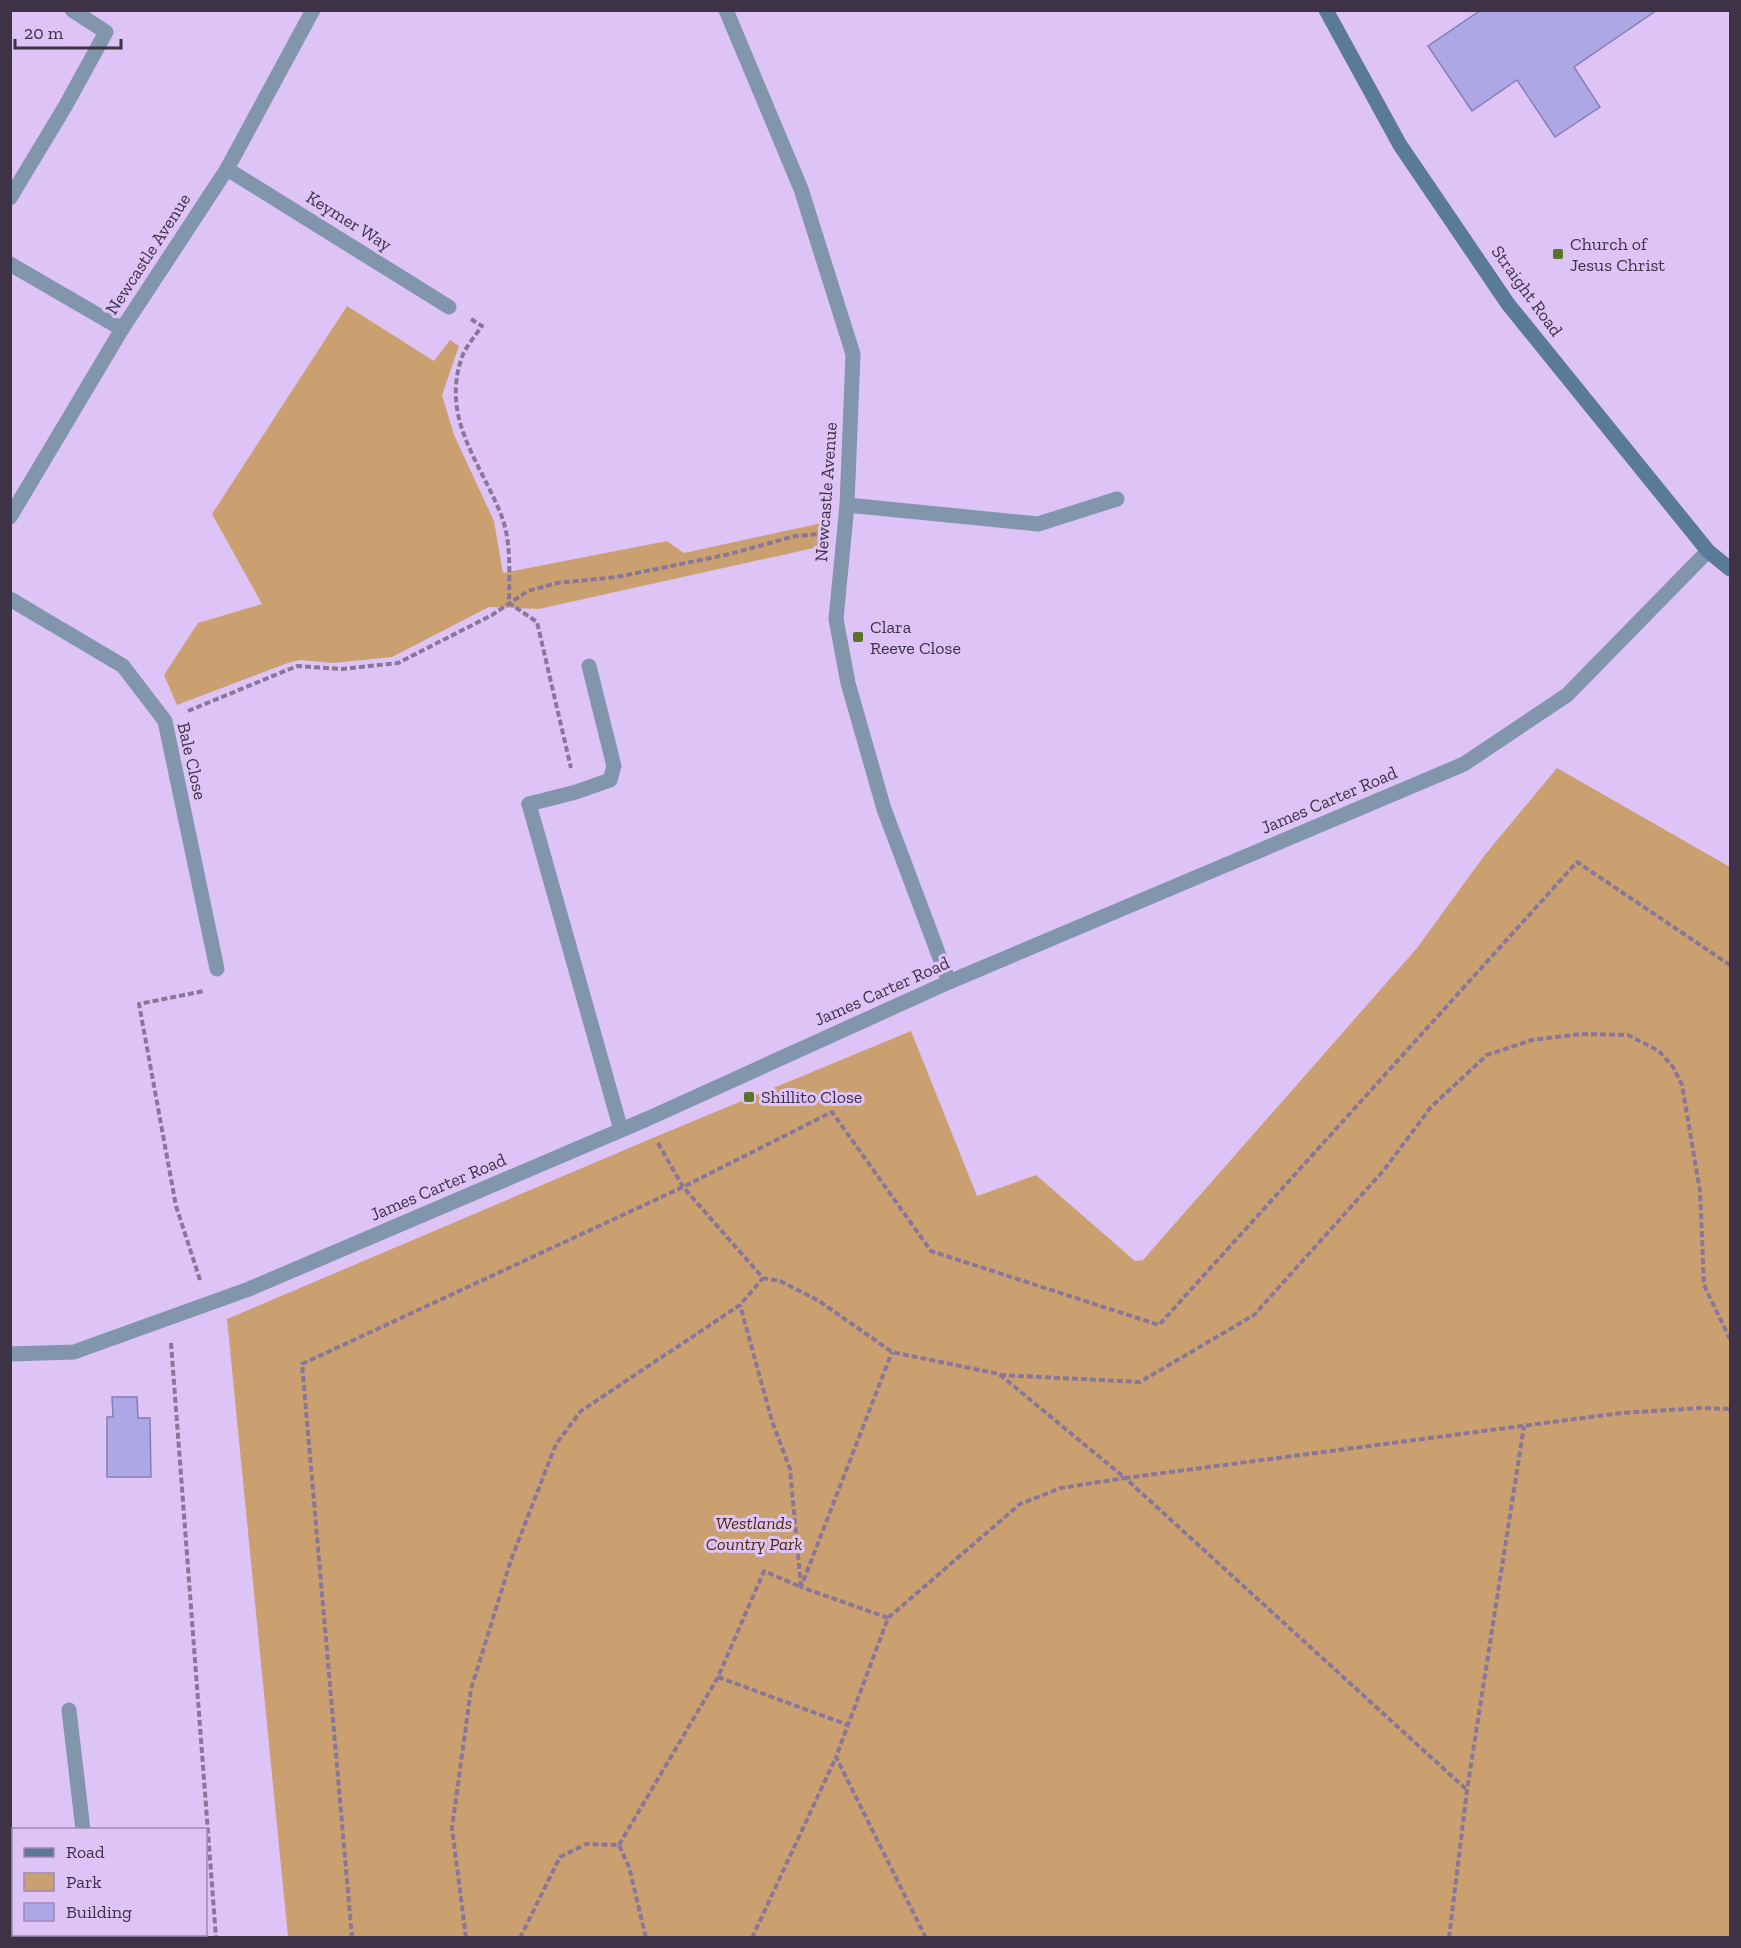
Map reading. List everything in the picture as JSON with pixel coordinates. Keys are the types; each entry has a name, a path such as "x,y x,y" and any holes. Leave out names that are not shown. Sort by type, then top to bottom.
{"street":[{"path":"10,198 66,105 106,32 72,10"},
{"name":"Newcastle Avenue","path":"10,517 122,330 227,169 313,10"},
{"name":"Newcastle Avenue","path":"726,10 801,189 853,354 847,505 836,619 848,683 884,809 949,982"},
{"name":"Straight Road","path":"1326,10 1400,144 1508,304 1708,551 1731,569"},
{"name":"Keymer Way","path":"227,169 449,307"},
{"path":"10,264 122,330"},
{"path":"847,505 1038,524 1117,499"},
{"name":"James Carter Road","path":"10,1354 74,1352 249,1290 647,1119 949,982 1464,764 1567,695 1708,551"},
{"name":"Bale Close","path":"10,599 123,666 165,721 217,969"},
{"path":"589,666 614,766 610,780 576,792 529,804 621,1130"},
{"path":"69,1710 83,1828"}],"path":[{"path":"449,307 482,326 463,355 454,390 458,419 501,513 509,547 509,603"},
{"path":"165,721 297,666 342,669 398,663 492,615 528,591 557,583 617,577 730,554 795,536 844,531"},
{"path":"509,603 537,622 576,792"},
{"path":"352,1938 302,1364 683,1187 832,1112 931,1251 1159,1325 1577,862 1731,966"},
{"path":"208,1304 176,1206 139,1004 222,987 217,969"},
{"path":"647,1119 683,1187 763,1278 780,1281 819,1301 892,1352 999,1374 1140,1382 1254,1314 1384,1170 1431,1107 1487,1055 1532,1040 1582,1034 1628,1035 1659,1051 1673,1067 1682,1085 1701,1191 1704,1285 1731,1339"},
{"path":"466,1938 452,1828 471,1689 512,1560 556,1444 581,1411 740,1305 763,1278"},
{"path":"740,1305 772,1421 790,1469 801,1587"},
{"path":"170,1318 216,1938"},
{"path":"801,1587 892,1352"},
{"path":"999,1374 1125,1478 1467,1790"},
{"path":"752,1938 836,1757 888,1618 1020,1504 1060,1488 1125,1478 1621,1413 1701,1408 1731,1409"},
{"path":"1449,1938 1467,1790 1524,1426"},
{"path":"619,1845 718,1677 764,1571 801,1587 888,1618"},
{"path":"718,1677 848,1725"},
{"path":"836,1757 926,1938"},
{"path":"520,1938 560,1857 586,1844 619,1845"},
{"path":"619,1845 629,1867 646,1938"}],"green space":[{"path":"347,306 434,361 450,340 459,346 442,395 454,435 494,521 503,573 667,541 684,553 822,523 823,546 539,609 489,607 392,657 333,663 300,660 177,705 164,675 198,623 262,604 212,514"},
{"name":"Westlands Country Park","path":"1557,768 1730,867 1730,1937 288,1937 227,1319 911,1031 977,1196 1036,1175 1135,1261 1143,1260 1417,948 1484,856"}],"building":[{"path":"1481,10 1657,10 1574,67 1600,107 1555,137 1517,80 1472,111 1428,46"},
{"path":"112,1397 137,1397 138,1418 150,1418 151,1477 107,1477 107,1417 113,1417"}],"place":[{"name":"Church of Jesus Christ","path":"1558,254"},
{"name":"Clara Reeve Close","path":"858,637"},
{"name":"Shillito Close","path":"749,1097"}]}
